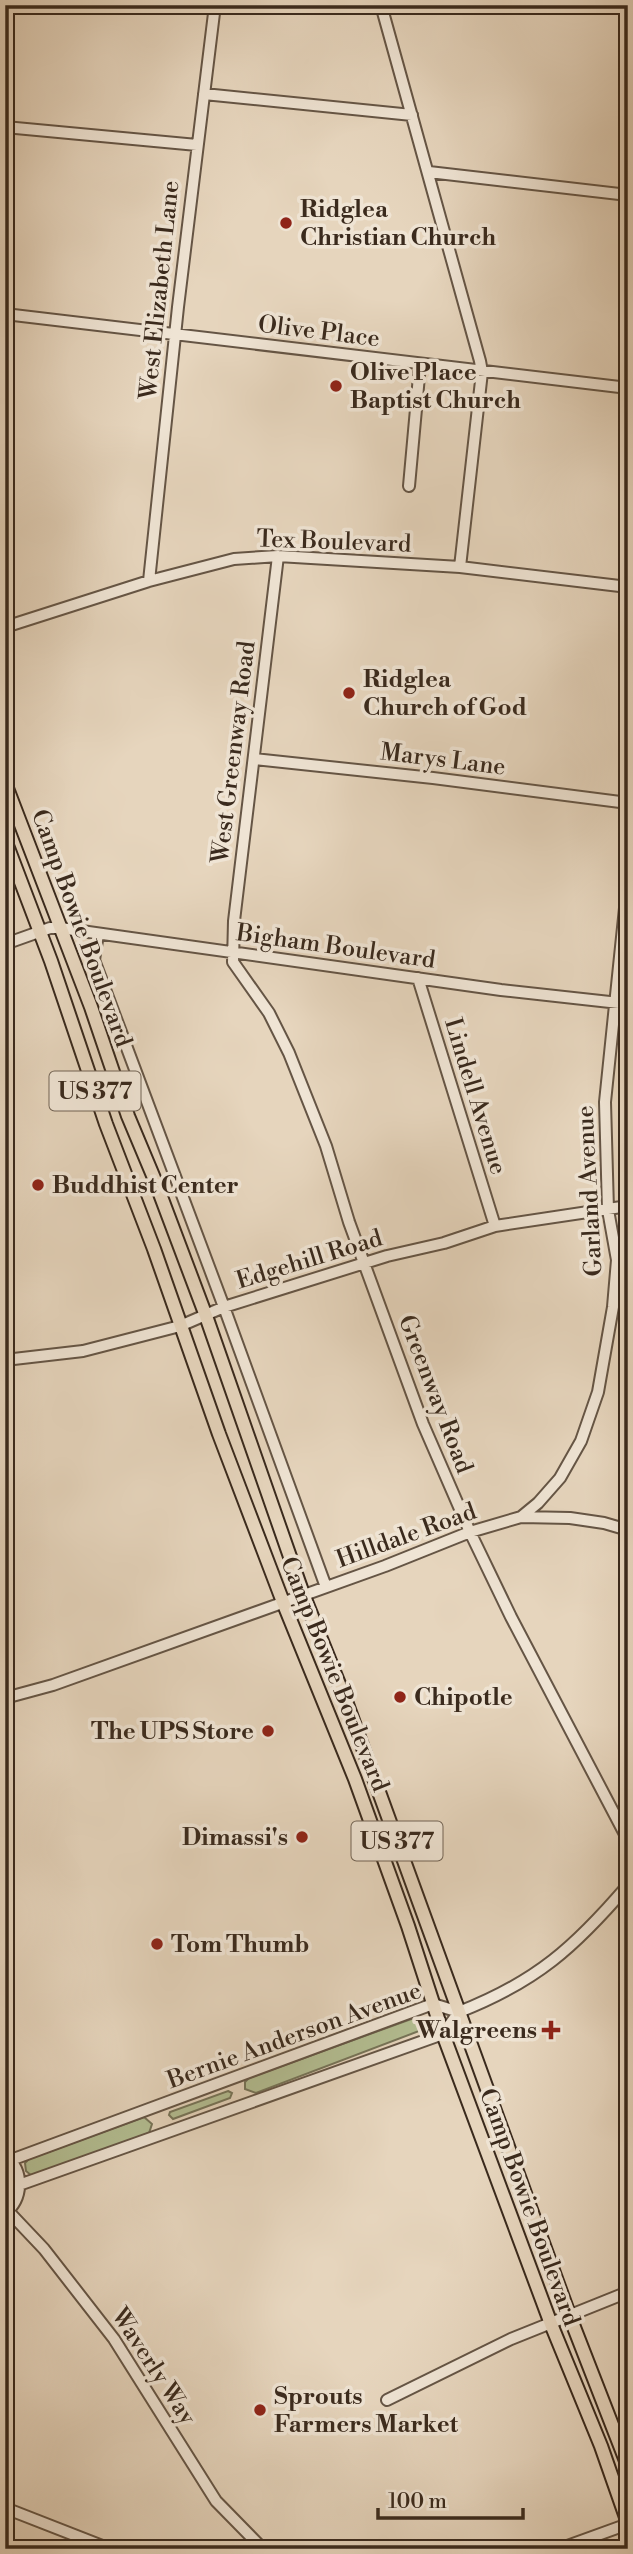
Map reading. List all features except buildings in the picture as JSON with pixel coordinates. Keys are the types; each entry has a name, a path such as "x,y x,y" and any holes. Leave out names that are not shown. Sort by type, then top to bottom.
{"main road":[{"name":"Camp Bowie Boulevard","path":"5,783 91,1007 128,1116 155,1178 303,1594 347,1704 570,2317 628,2466"},
{"name":"Camp Bowie Boulevard","path":"5,840 40,931 106,1124 154,1248 180,1326 283,1602 355,1779 408,1926 443,2034 628,2523"},
{"path":"106,1124 128,1116"},
{"path":"355,1779 377,1825 381,1828 391,1826"}],"street":[{"name":"West Elizabeth Lane","path":"149,581 215,5"},
{"path":"381,5 482,372 460,567"},
{"path":"204,94 412,116"},
{"path":"5,127 197,145"},
{"path":"429,172 628,195"},
{"name":"Olive Place","path":"5,314 628,388"},
{"path":"409,486 420,365"},
{"name":"Tex Boulevard","path":"5,627 149,581 234,559 278,556 460,567 628,587"},
{"name":"West Greenway Road","path":"233,953 234,921 278,556"},
{"name":"Marys Lane","path":"254,759 628,803"},
{"name":"Garland Avenue","path":"521,1517 538,1503 560,1478 581,1441 598,1392 614,1307 617,1260 608,1210 605,1102 628,879"},
{"name":"Bigham Boulevard","path":"5,944 50,928 60,928 628,1004"},
{"path":"98,934 94,960 326,1587"},
{"name":"Greenway Road","path":"233,953 233,962 269,1013 289,1053 326,1146 364,1264 423,1424 470,1532 511,1617 628,1840"},
{"name":"Lindell Avenue","path":"418,978 495,1226"},
{"name":"Edgehill Road","path":"5,1360 83,1351 180,1326 224,1307 495,1226 628,1206"},
{"name":"Hilldale Road","path":"5,1698 53,1685 470,1532 521,1517 570,1518 628,1530"},
{"path":"459,2012 512,1989 546,1966 576,1942 628,1885"},
{"path":"5,1987 5,2012"},
{"name":"Bernie Anderson Avenue","path":"8,2158 433,2004 459,2012 443,2034 19,2185"},
{"path":"7,2212 16,2200 19,2185 19,2177 8,2158"},
{"name":"Waverly Way","path":"7,2212 44,2249 114,2339 216,2501 264,2548"},
{"path":"387,2400 511,2339 628,2292"},
{"path":"5,2508 106,2548"},
{"path":"559,2549 628,2523"}],"green space":[{"path":"414,2018 422,2026 419,2031 256,2093 245,2089 245,2082 249,2078"},
{"path":"228,2091 232,2093 230,2098 173,2119 169,2115 170,2112"},
{"path":"144,2117 152,2124 149,2133 40,2174 32,2176 26,2171 25,2163 29,2159"}],"place":[{"name":"Ridglea Christian Church","path":"286,223"},
{"name":"Olive Place Baptist Church","path":"336,386"},
{"name":"Ridglea Church of God","path":"349,693"},
{"name":"Buddhist Center","path":"38,1185"},
{"name":"Chipotle","path":"400,1697"},
{"name":"The UPS Store","path":"268,1731"},
{"name":"Dimassi's","path":"302,1837"},
{"name":"Tom Thumb","path":"157,1944"},
{"name":"Walgreens","path":"551,2030"},
{"name":"Sprouts Farmers Market","path":"260,2410"}]}
